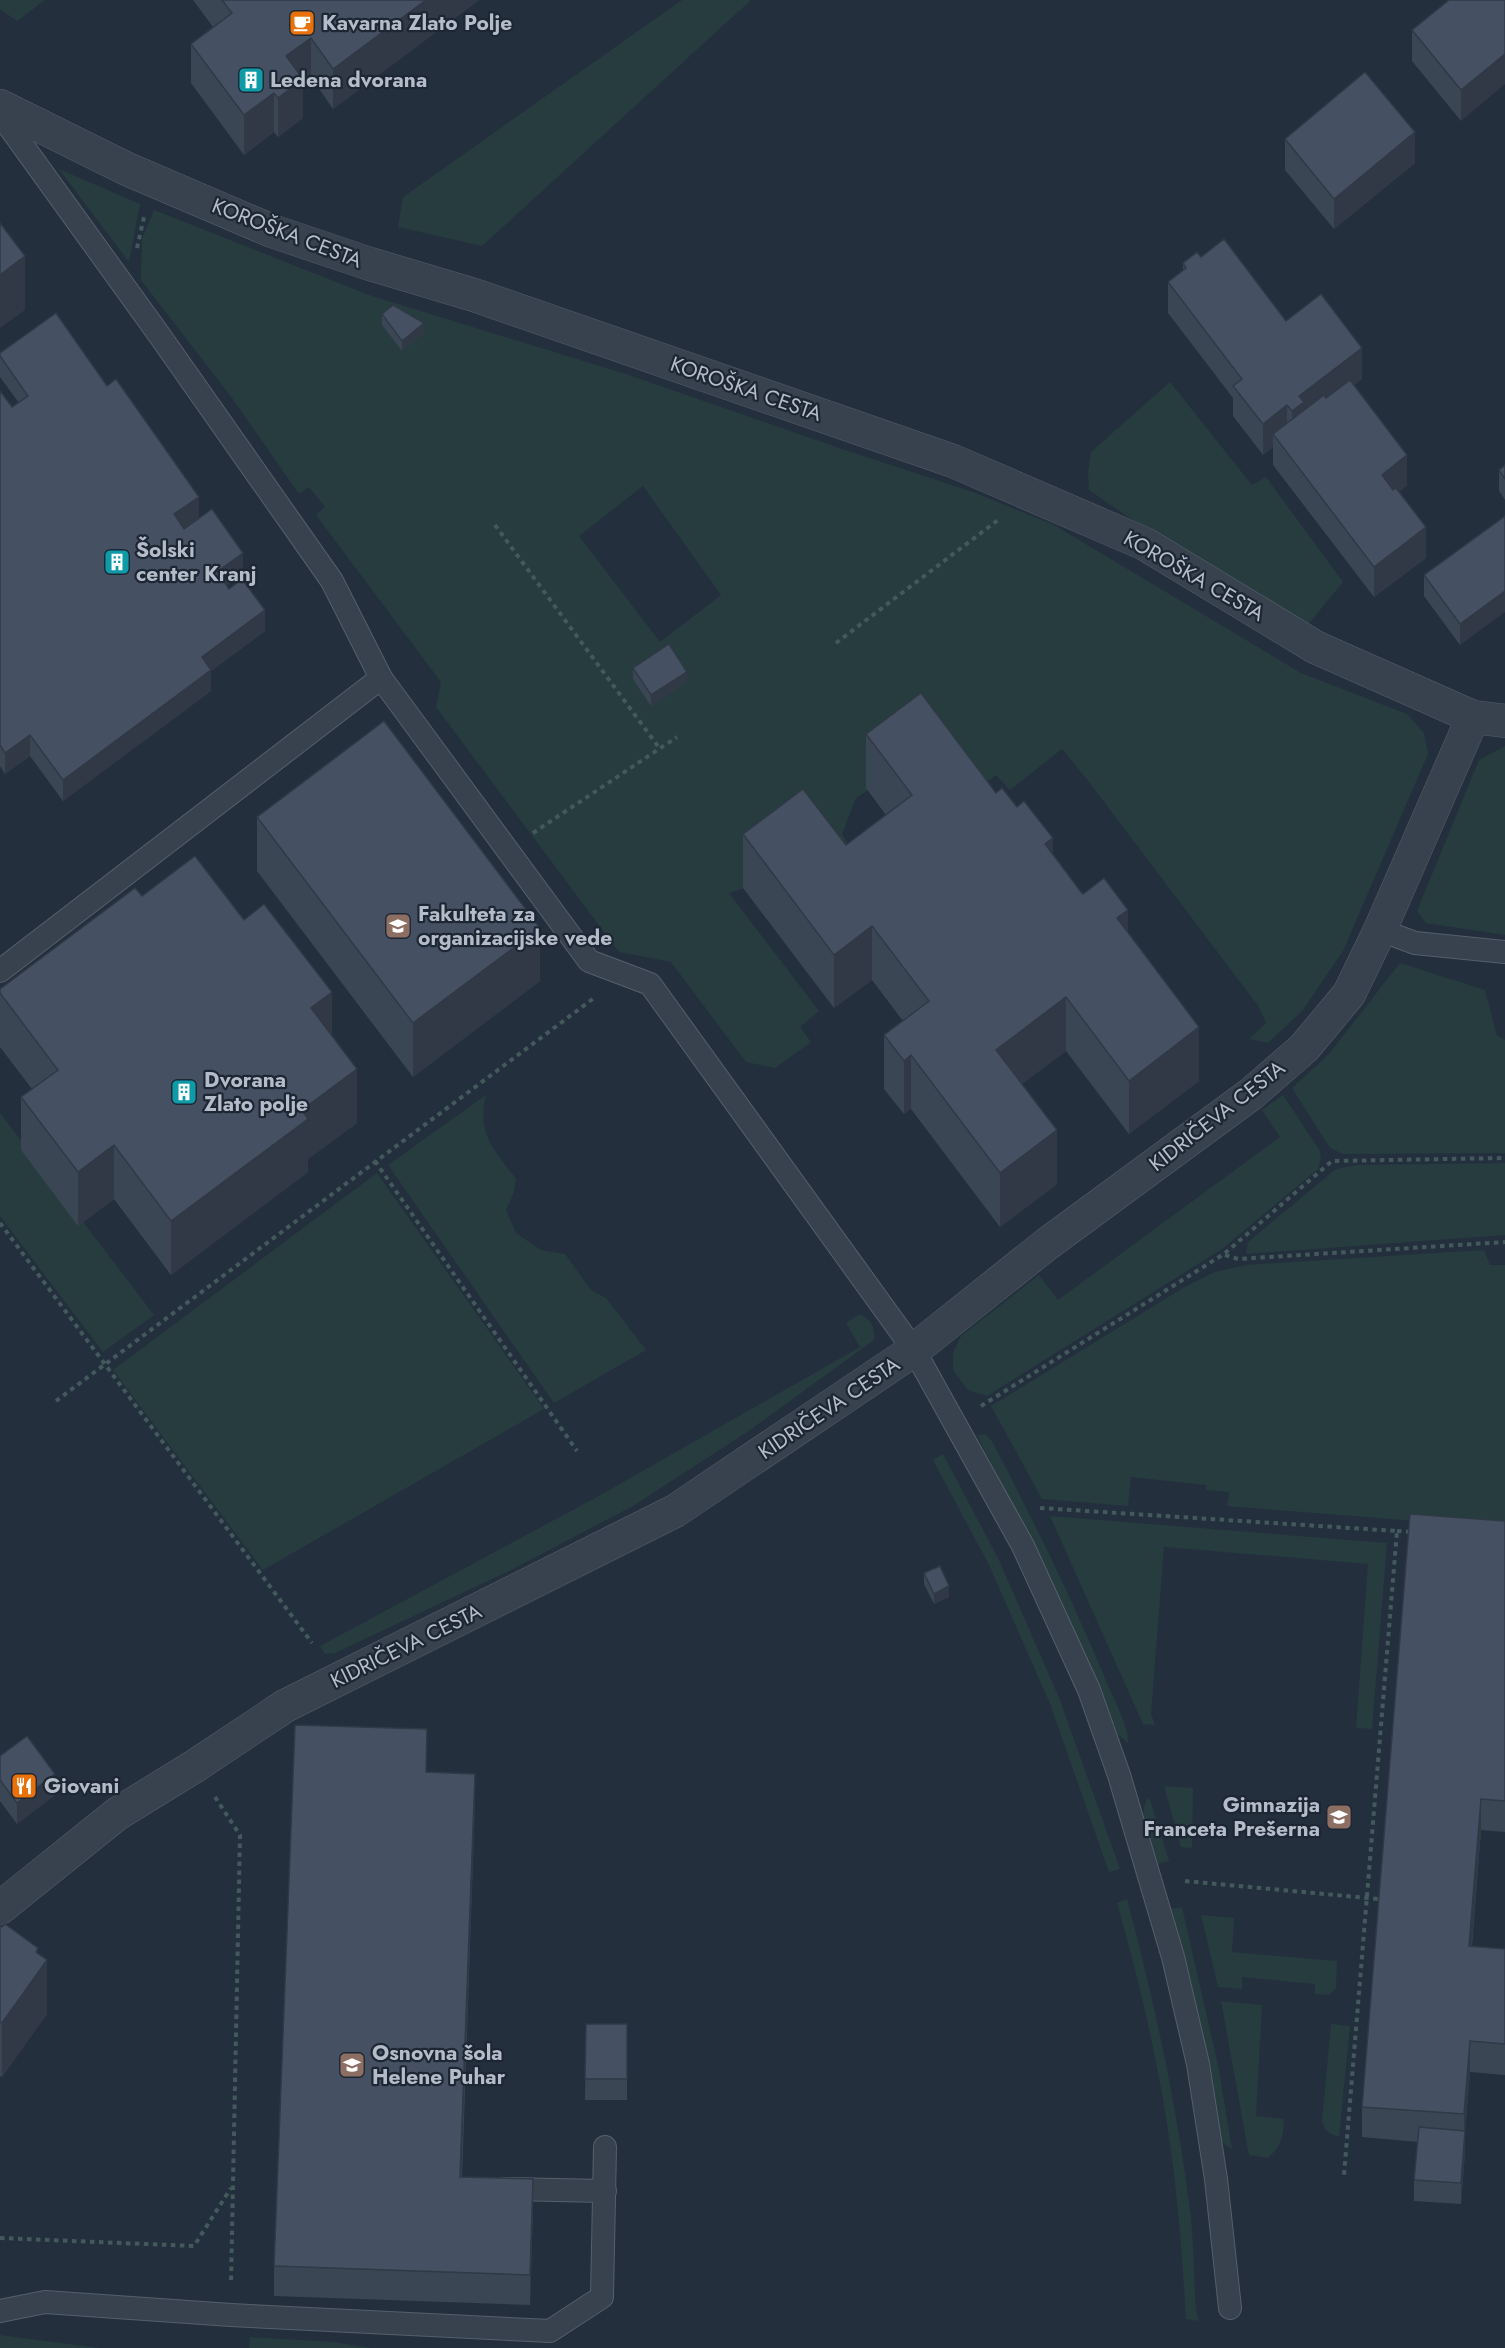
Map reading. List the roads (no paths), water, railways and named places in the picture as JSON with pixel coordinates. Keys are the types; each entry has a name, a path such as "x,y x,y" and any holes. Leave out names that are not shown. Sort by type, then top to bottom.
{"street":[{"name":"KOROŠKA CESTA","path":"0,106 157,181 272,231 370,264 474,295 953,461 1145,544 1315,647 1489,719"},
{"name":"KIDRIČEVA CESTA","path":"0,1908 117,1814 195,1766 285,1706 675,1511 914,1350 1047,1244 1251,1094 1305,1048 1349,994 1489,719"}],"lane":[{"path":"0,114 132,296 332,581 381,678 589,961 650,984 914,1350 1023,1546 1089,1689 1119,1775 1173,1957 1198,2064 1216,2179 1230,2308"},
{"path":"0,971 381,678"},
{"path":"1380,930 1415,943 1505,952"},
{"path":"0,2310 45,2302 231,2315 550,2331 602,2297 605,2147"},
{"path":"488,2188 604,2191"}],"place":[{"name":"Kavarna Zlato Polje","path":"302,23"},
{"name":"Ledena dvorana","path":"251,80"},
{"name":"Šolski center Kranj","path":"117,562"},
{"name":"Fakulteta za organizacijske vede","path":"398,926"},
{"name":"Dvorana Zlato polje","path":"184,1092"},
{"name":"Giovani","path":"24,1786"},
{"name":"Gimnazija Franceta Prešerna","path":"1339,1817"},
{"name":"Osnovna šola Helene Puhar","path":"352,2065"}]}
